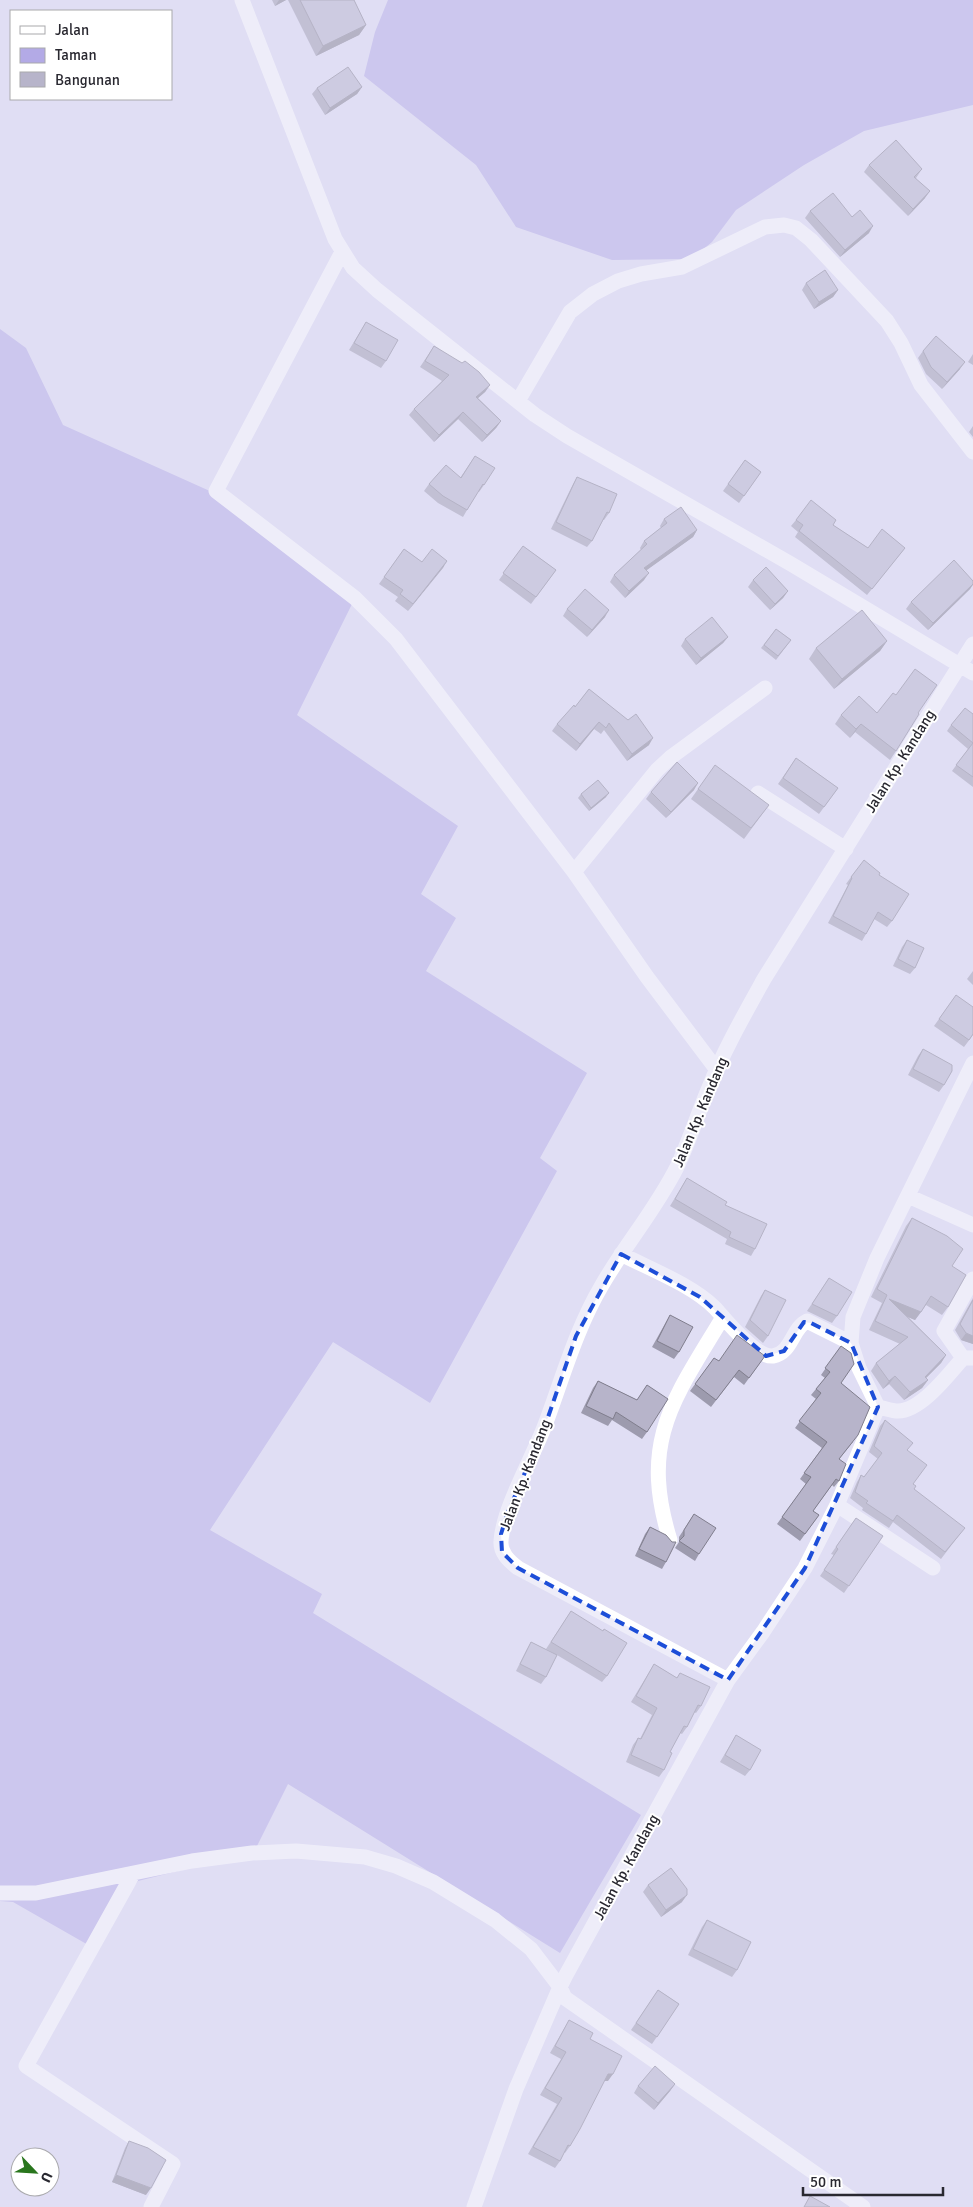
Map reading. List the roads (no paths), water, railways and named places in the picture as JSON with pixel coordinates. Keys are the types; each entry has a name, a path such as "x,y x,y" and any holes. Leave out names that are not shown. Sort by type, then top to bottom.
{"street":[{"path":"242,0 320,203 342,252 353,268 377,290 535,415 600,456 791,564 973,673"},
{"path":"518,401 570,312 593,294 618,281 641,274 682,267 764,227 784,225 796,228 811,240 887,321 901,343 921,385 973,452"},
{"path":"342,252 216,491 334,581 379,621 396,639 574,872 647,977 717,1070"},
{"name":"Jalan Kp. Kandang","path":"474,2207 516,2089 560,1987 728,1680 518,1568 502,1552 500,1543 504,1524 545,1426 576,1336 602,1285 664,1191 673,1174 689,1141 717,1070 742,1018 764,979 973,644"},
{"path":"574,872 657,770 671,757 765,688"},
{"path":"758,793 846,849"},
{"path":"728,1680 763,1632 805,1568 837,1505 878,1407 859,1368 851,1343 850,1329 856,1306 877,1258 973,1063"},
{"path":"908,1196 973,1225"},
{"path":"621,1254 684,1287 713,1306 753,1347 766,1356 778,1355 784,1351 802,1325 807,1321 851,1343"},
{"path":"878,1407 898,1411 920,1402 968,1358 944,1331 973,1279"},
{"path":"670,1540 662,1516 658,1478 662,1433 672,1404 723,1317"},
{"path":"837,1505 933,1568"},
{"path":"0,1893 36,1893 192,1862 252,1853 296,1851 365,1857 396,1866 433,1882 495,1920 531,1950 560,1987 565,1998 575,2006 863,2207"},
{"path":"133,1874 26,2066 173,2164 150,2207"}]}
